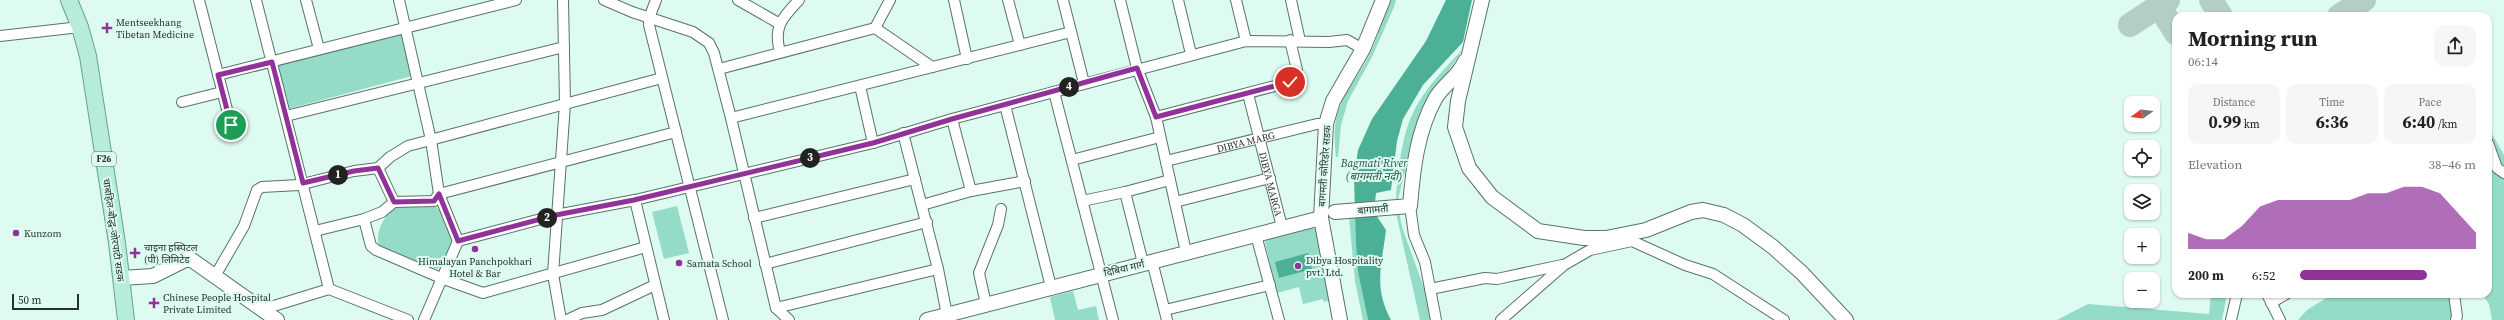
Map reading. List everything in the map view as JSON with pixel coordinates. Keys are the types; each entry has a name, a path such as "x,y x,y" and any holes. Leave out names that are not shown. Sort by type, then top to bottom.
{"main road":[{"name":"चाबहिल-बौद्ध-जोरपाटी सडक","path":"69,0 80,27 88,56 126,320"},
{"name":"बागमती कोरिडोर सडक","path":"1340,320 1321,218 1326,124 1333,101 1363,49 1383,0"},
{"path":"1482,0 1474,40 1458,101 1456,127 1469,168 1492,197 1538,231 1584,238 1606,238 1646,230 1691,212 1703,210 1724,214 1743,225 1773,247 1802,273 1846,320"},
{"path":"1410,206 1416,150 1427,117 1435,98 1463,66 1474,40"},
{"name":"बागामती","path":"1335,212 1410,206"},
{"name":"दिबिया मार्ग","path":"927,320 947,318 986,304 1100,273 1321,218"},
{"path":"121,278 153,276 190,258 277,320"}],"street":[{"path":"199,0 231,125"},
{"path":"256,0 303,183 328,288"},
{"path":"306,0 319,49"},
{"path":"399,0 419,82 431,140 439,194 458,241 424,320"},
{"path":"218,75 512,0"},
{"path":"561,320 553,274 565,104 563,0"},
{"path":"604,0 702,37 712,48 731,118 776,308 789,320"},
{"path":"656,0 649,18 662,78 723,320"},
{"path":"738,0 780,24"},
{"path":"780,52 776,38 780,24 799,0"},
{"path":"718,69 875,28 890,0"},
{"path":"954,0 967,59"},
{"path":"1008,0 1020,45"},
{"path":"1063,0 1084,83"},
{"path":"1120,0 1137,68 1156,117 1186,252"},
{"path":"1178,0 1191,54"},
{"path":"1236,0 1246,41"},
{"path":"1291,0 1300,41"},
{"path":"0,36 80,27"},
{"path":"875,28 932,67"},
{"path":"731,118 1071,32"},
{"path":"1156,117 1290,82 1297,70 1290,40"},
{"path":"458,241 556,215 634,200 873,143 952,119 1137,68 1246,41 1347,40 1363,49"},
{"path":"286,116 564,47"},
{"path":"215,276 244,226 257,190 262,188 303,183 354,171 378,168 390,157 408,146 662,78"},
{"path":"860,86 873,143"},
{"path":"182,102 222,92"},
{"path":"1054,92 1113,320"},
{"name":"DIBYA MARGA","path":"1248,94 1282,227"},
{"path":"1005,105 1051,287"},
{"path":"952,119 971,191"},
{"name":"DIBYA MARG","path":"1166,161 1317,124 1326,124"},
{"path":"315,231 364,219 382,212 394,202 434,201 439,194 676,132"},
{"path":"903,133 938,269 947,318"},
{"path":"1072,160 1160,136"},
{"path":"2492,154 2497,168 2504,173"},
{"path":"378,168 394,202"},
{"path":"1175,202 1270,178"},
{"path":"754,218 915,179"},
{"path":"1082,201 1125,192 1170,180"},
{"path":"922,205 971,191 1024,181"},
{"path":"1125,192 1166,315 1270,285"},
{"path":"634,200 664,320"},
{"path":"1410,206 1414,235 1425,262 1436,320"},
{"path":"986,304 979,273 998,225 1001,209"},
{"path":"364,219 372,246 376,250 441,278 483,293 646,247"},
{"path":"765,264 926,222"},
{"path":"1256,234 1279,320"},
{"path":"1500,320 1564,265 1590,250 1632,241 1685,265 1713,274 1784,320"},
{"path":"1430,289 1485,278 1497,279 1564,265"},
{"path":"776,308 938,269"},
{"path":"567,320 582,313 602,310 655,285"},
{"path":"264,310 328,288 408,320"},
{"path":"2232,320 2236,298"},
{"path":"2455,298 2458,316 2456,320"},
{"path":"2269,299 2280,320"}],"shaded area":[{"path":"1388,0 1396,0 1372,57 1348,101 1341,125 1338,157 1336,157 1335,128 1340,107 1372,49"},
{"path":"404,32 412,76 288,109 276,62"},
{"path":"1464,48 1421,110 1398,199 1396,199 1402,150 1412,115 1420,100 1431,85"},
{"path":"2492,134 2504,155 2504,320 2492,320 2489,304 2485,298 2492,298"},
{"path":"395,203 437,207 447,224 451,238 449,252 438,269 380,249 378,242 379,230 384,219"},
{"path":"677,206 689,253 664,259 652,212"},
{"path":"1399,212 1402,227 1424,288 1430,320 1420,320 1396,213"},
{"path":"1356,216 1358,272 1368,320 1363,320 1355,281 1349,217"},
{"name":"Dibya Hospitality pvt. Ltd.","path":"1312,228 1317,230 1331,300 1324,302 1323,299 1303,304 1299,287 1277,293 1265,242 1268,238"},
{"path":"1073,291 1078,310 1096,306 1099,320 1055,320 1050,297"},
{"path":"2211,298 2226,298 2222,320 2057,320 2088,304 2209,314"},
{"path":"2326,298 2451,298 2453,315 2451,320 2298,320 2307,310"}],"water":[{"name":"Bagmati River (बागमती नदी)","path":"1446,0 1472,0 1463,42 1423,85 1403,119 1397,141 1391,190 1376,193 1374,212 1386,230 1381,265 1380,286 1385,308 1391,320 1368,320 1358,272 1356,242 1354,178 1358,150 1372,119 1426,41"},
{"path":"1308,253 1312,269 1279,278 1275,262"}],"taxiway":[{"path":"2130,25 2168,0"},
{"path":"2211,0 2218,12"},
{"path":"2345,12 2364,0"},
{"path":"2159,6 2172,27"}],"place":[{"name":"Mentseekhang Tibetan Medicine","path":"107,28"},
{"name":"Kunzom","path":"16,233"},
{"name":"Himalayan Panchpokhari Hotel & Bar","path":"475,249"},
{"name":"चाइना हस्पिटल (पी) लिमिटेड","path":"135,253"},
{"name":"Samata School","path":"679,263"},
{"name":"Dibya Hospitality pvt. Ltd.","path":"1298,266"},
{"name":"Chinese People Hospital Private Limited","path":"154,303"}],"route":[{"path":"231,125 218,75 272,62 303,183 354,171 378,168 394,202 434,201 439,194 441,204 458,241 556,215 634,200 873,143 952,119 1137,68 1156,117 1290,82"}]}
